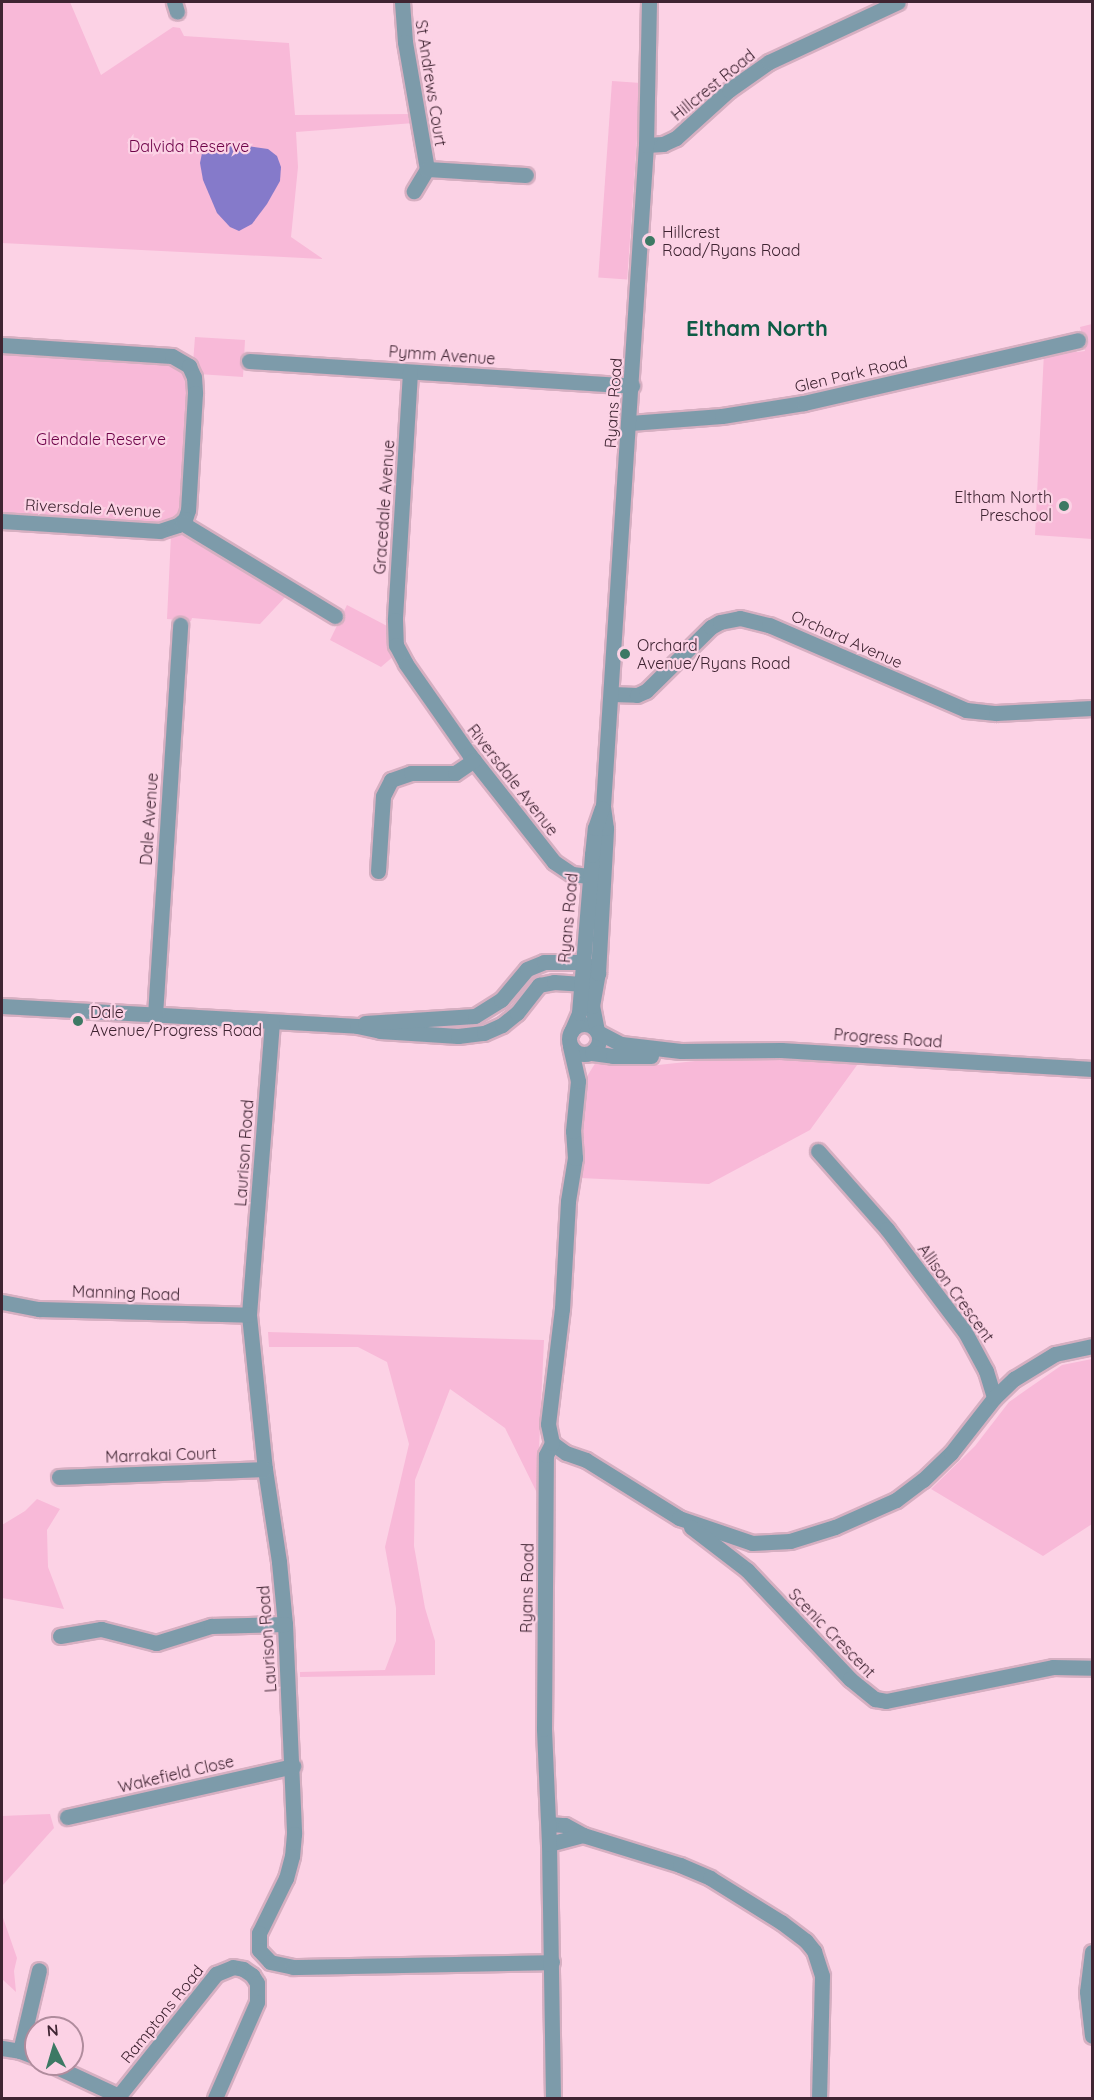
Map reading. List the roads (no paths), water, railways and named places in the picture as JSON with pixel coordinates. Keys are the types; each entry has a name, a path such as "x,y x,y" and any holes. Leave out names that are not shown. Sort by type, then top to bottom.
{"street":[{"name":"St Andrews Court","path":"402,2 405,42 427,169 414,190"},
{"name":"Ryans Road","path":"553,2098 549,1824 544,1729 546,1455 552,1443 548,1424 562,1309 578,1082 571,1039 579,1013 583,963 606,828 603,806 630,423 646,145 649,2"},
{"name":"Hillcrest Road","path":"646,145 663,144 676,138 729,90 769,62 898,2"},
{"name":"St Andrews Court","path":"427,169 526,175"},
{"name":"Glen Park Road","path":"630,423 722,416 804,404 1078,340"},
{"path":"2,345 165,355 178,358 189,366 194,377 195,393 188,510 182,523"},
{"name":"Pymm Avenue","path":"249,361 632,386"},
{"name":"Gracedale Avenue","path":"396,645 395,620 410,372"},
{"name":"Riversdale Avenue","path":"2,521 160,531 170,530 182,523 335,617"},
{"name":"Orchard Avenue","path":"612,694 637,695 646,691 711,627 720,622 740,618 770,625 966,710 996,713 1092,708"},
{"name":"Dale Avenue","path":"155,1015 179,625"},
{"name":"Riversdale Avenue","path":"396,645 406,664 474,760 558,866 572,874 596,877"},
{"path":"378,871 383,796 391,780 411,772 455,773 474,760"},
{"name":"Ryans Road","path":"596,877 598,973 592,1006 597,1031"},
{"path":"2,1006 357,1026 381,1031 458,1036 484,1033 518,1013 539,985 554,982 581,984 598,973 583,963 555,961 535,964 519,975 494,1006 475,1016 376,1022 357,1026"},
{"name":"Laurison Road","path":"272,1022 249,1316 265,1469 279,1562 285,1624 293,1766 292,1856 258,1941 259,1950 270,1962 293,1967 552,1962"},
{"path":"582,1024 591,1026 597,1031 599,1045 591,1053 581,1054 571,1039 582,1024"},
{"name":"Progress Road","path":"597,1031 621,1044 681,1051"},
{"name":"Progress Road","path":"591,1053 637,1057 681,1051 781,1050 1092,1069"},
{"name":"Ryans Road","path":"578,1082 591,1053"},
{"name":"Allison Crescent","path":"818,1151 888,1229 965,1332 986,1371 994,1398"},
{"name":"Manning Road","path":"2,1302 39,1309 249,1316"},
{"path":"552,1443 566,1453 586,1460 679,1518 736,1539 764,1544 790,1541 835,1527 882,1508 923,1480 961,1442 994,1398 1014,1379 1036,1364 1065,1350 1092,1346"},
{"name":"Marrakai Court","path":"59,1477 265,1469"},
{"name":"Scenic Crescent","path":"679,1518 747,1570 850,1679 875,1699 886,1701 1053,1667 1092,1668"},
{"path":"60,1636 101,1629 156,1643 210,1626 285,1624"},
{"name":"Wakefield Close","path":"66,1817 293,1766"},
{"path":"549,1824 565,1825 583,1835 680,1865 710,1878 781,1922 806,1941 814,1951 822,1976 819,2098"},
{"path":"549,1844 583,1835"},
{"path":"1092,1952 1087,1992 1092,2036"},
{"name":"Ramptons Road","path":"118,2097 216,1974 233,1967 243,1969 252,1975 257,1983 257,2002 215,2098"},
{"path":"20,2051 39,1970"},
{"path":"2,2048 24,2052"},
{"path":"75,2076 118,2097"}],"place":[{"name":"Hillcrest Road/Ryans Road","path":"650,241"},
{"name":"Eltham North Preschool","path":"1064,506"},
{"name":"Orchard Avenue/Ryans Road","path":"625,654"},
{"name":"Dale Avenue/Progress Road","path":"78,1021"}],"district":[{"name":"Eltham North","path":"757,329"}],"park label":[{"name":"Dalvida Reserve","path":"189,146"},
{"name":"Glendale Reserve","path":"101,439"}]}
